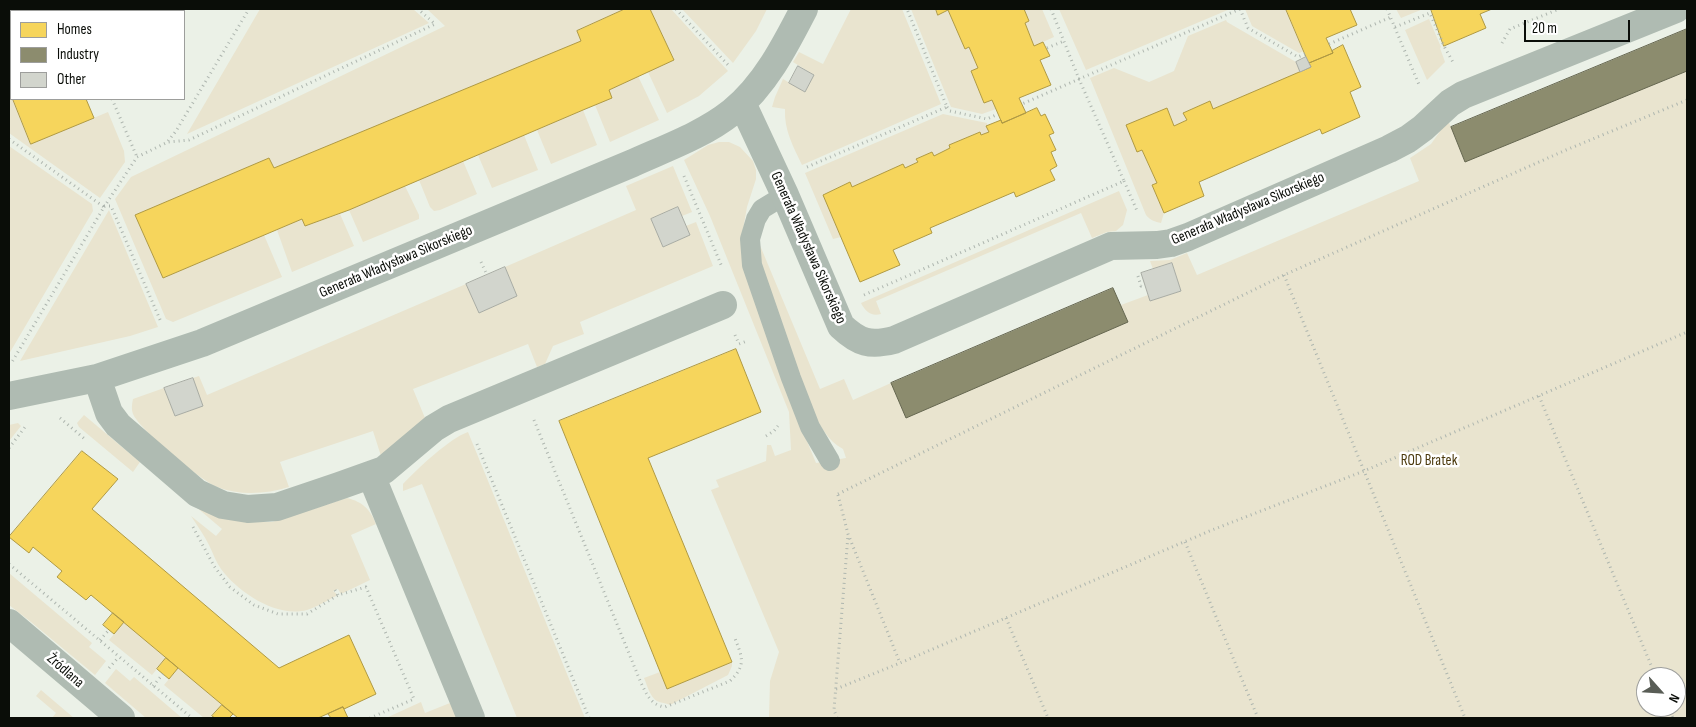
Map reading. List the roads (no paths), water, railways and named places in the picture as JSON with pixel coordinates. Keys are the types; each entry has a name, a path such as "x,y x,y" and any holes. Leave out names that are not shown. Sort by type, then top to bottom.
{"street":[{"name":"Generała Władysława Sikorskiego","path":"9,396 97,378 202,343 672,146 721,120 742,103 773,65 804,9"},
{"name":"Generała Władysława Sikorskiego","path":"742,103 785,196 841,326 859,340 870,344 882,343 894,340 1111,246 1157,245 1171,243 1188,237 1389,149 1408,139 1423,128 1443,108 1463,95 1676,9"},
{"path":"97,378 109,413 118,425 196,493 223,505 248,509 276,507 384,470 428,432 449,419 723,305"},
{"path":"371,475 471,718"},
{"name":"Źródlana","path":"9,623 121,718"}],"lane":[{"path":"785,196 762,210 756,219 750,239 752,265 797,395 810,427 830,461"}],"park label":[{"name":"ROD Bratek","path":"1429,461"}]}
